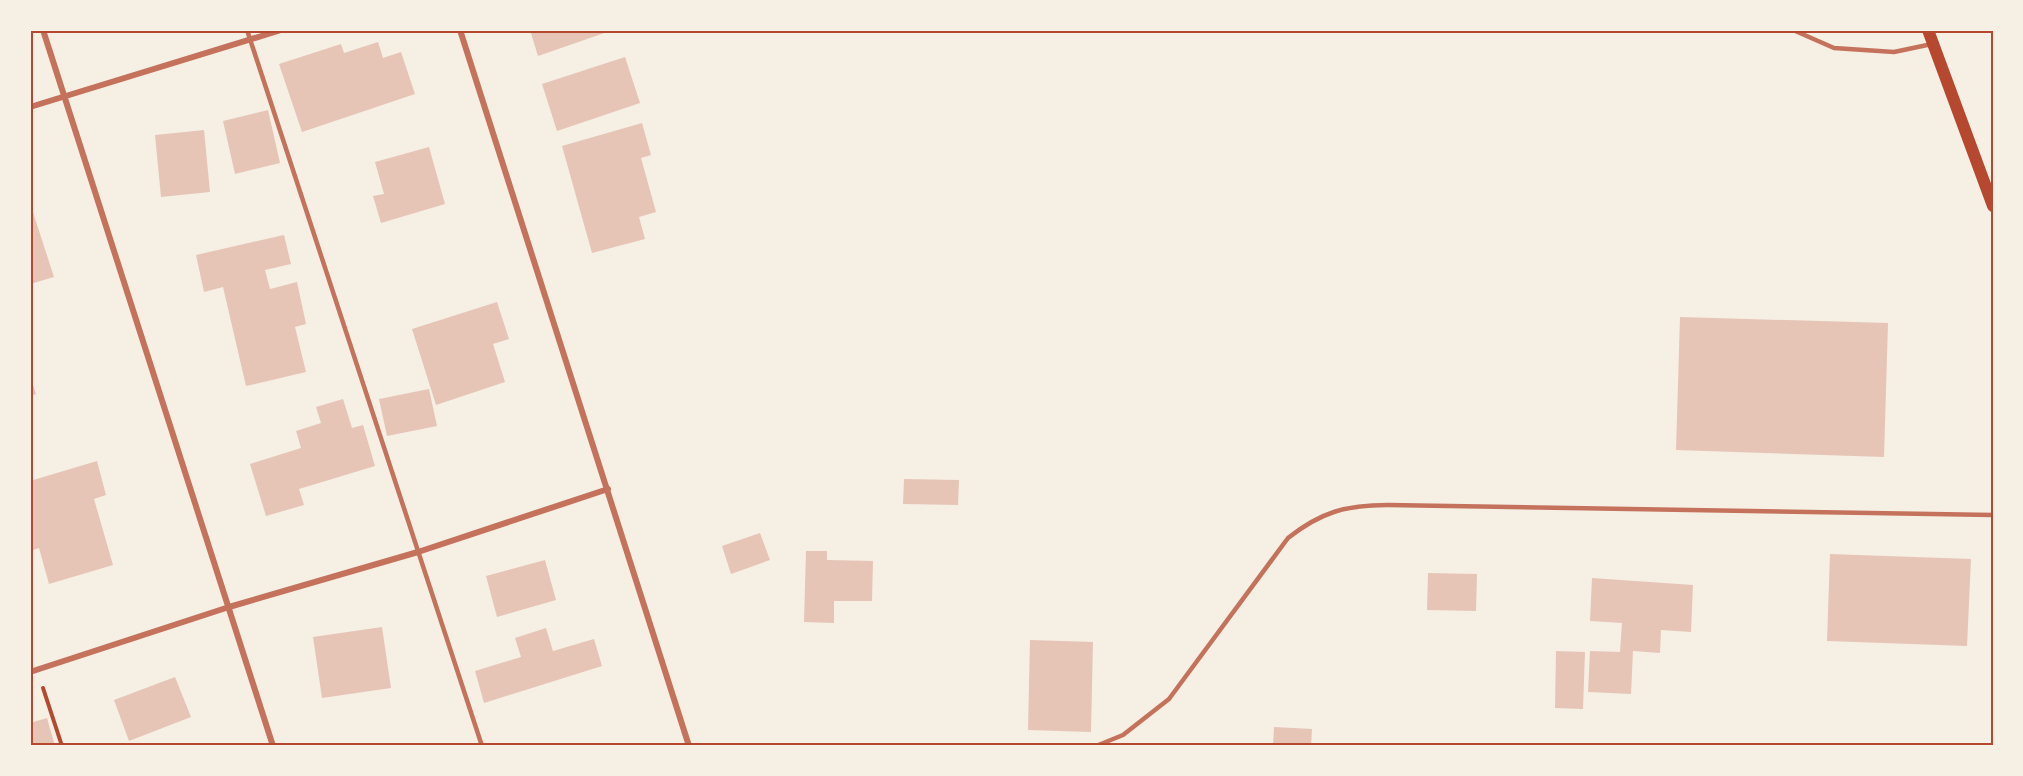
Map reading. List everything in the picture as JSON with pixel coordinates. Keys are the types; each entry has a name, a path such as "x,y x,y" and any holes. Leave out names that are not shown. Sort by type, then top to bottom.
{"main road":[{"path":"1928,30 1993,206"}],"street":[{"path":"43,30 273,746"},
{"path":"30,106 281,30"},
{"path":"459,30 689,746"},
{"path":"33,670 229,607 418,552 608,489"}],"lane":[{"path":"247,30 482,746"},
{"path":"1793,30 1834,48 1894,52 1933,44"},
{"path":"1096,746 1123,735 1169,699 1288,538 1303,526 1342,507 1376,505 1993,515"}],"path":[{"path":"33,670 62,746"}],"building":[{"path":"530,30 613,30 538,56"},
{"path":"378,42 383,58 401,52 415,94 302,132 279,64 341,44 344,53"},
{"path":"625,57 640,103 557,131 542,84"},
{"path":"268,110 280,163 235,174 223,121"},
{"path":"642,123 651,155 641,158 656,212 639,217 645,239 592,253 562,146"},
{"path":"204,130 210,192 161,197 155,135"},
{"path":"429,147 445,204 381,223 373,196 384,194 375,162"},
{"path":"30,203 54,277 30,284"},
{"path":"284,235 291,264 265,270 270,289 297,282 306,324 295,327 306,372 246,386 223,287 204,292 196,255"},
{"path":"497,302 509,339 493,344 505,382 436,405 412,329"},
{"path":"1680,317 1888,323 1884,457 1676,450"},
{"path":"30,376 36,394 30,396"},
{"path":"429,389 437,426 387,436 379,399"},
{"path":"343,399 352,428 363,425 375,466 299,489 304,505 266,516 250,464 301,448 296,431 321,423 316,407"},
{"path":"97,461 106,495 94,499 113,565 49,584 39,548 30,551 30,481"},
{"path":"904,479 959,480 958,505 903,504"},
{"path":"760,533 770,560 731,574 722,546"},
{"path":"806,551 827,551 827,560 873,561 872,601 834,601 834,623 804,622"},
{"path":"1830,554 1971,559 1967,646 1827,641"},
{"path":"545,560 556,600 497,617 486,576"},
{"path":"1428,573 1477,574 1476,611 1427,610"},
{"path":"1592,578 1693,585 1691,632 1661,630 1660,653 1633,651 1631,694 1588,692 1590,651 1620,652 1622,623 1590,621"},
{"path":"382,627 391,688 322,698 313,637"},
{"path":"546,628 553,651 594,639 602,666 484,703 475,671 521,657 515,638"},
{"path":"1030,640 1093,642 1091,732 1028,730"},
{"path":"1556,651 1585,652 1583,709 1555,708"},
{"path":"175,677 191,717 129,741 114,700"},
{"path":"47,718 55,746 30,746 30,723"},
{"path":"1274,727 1312,729 1311,746 1273,746"}]}
